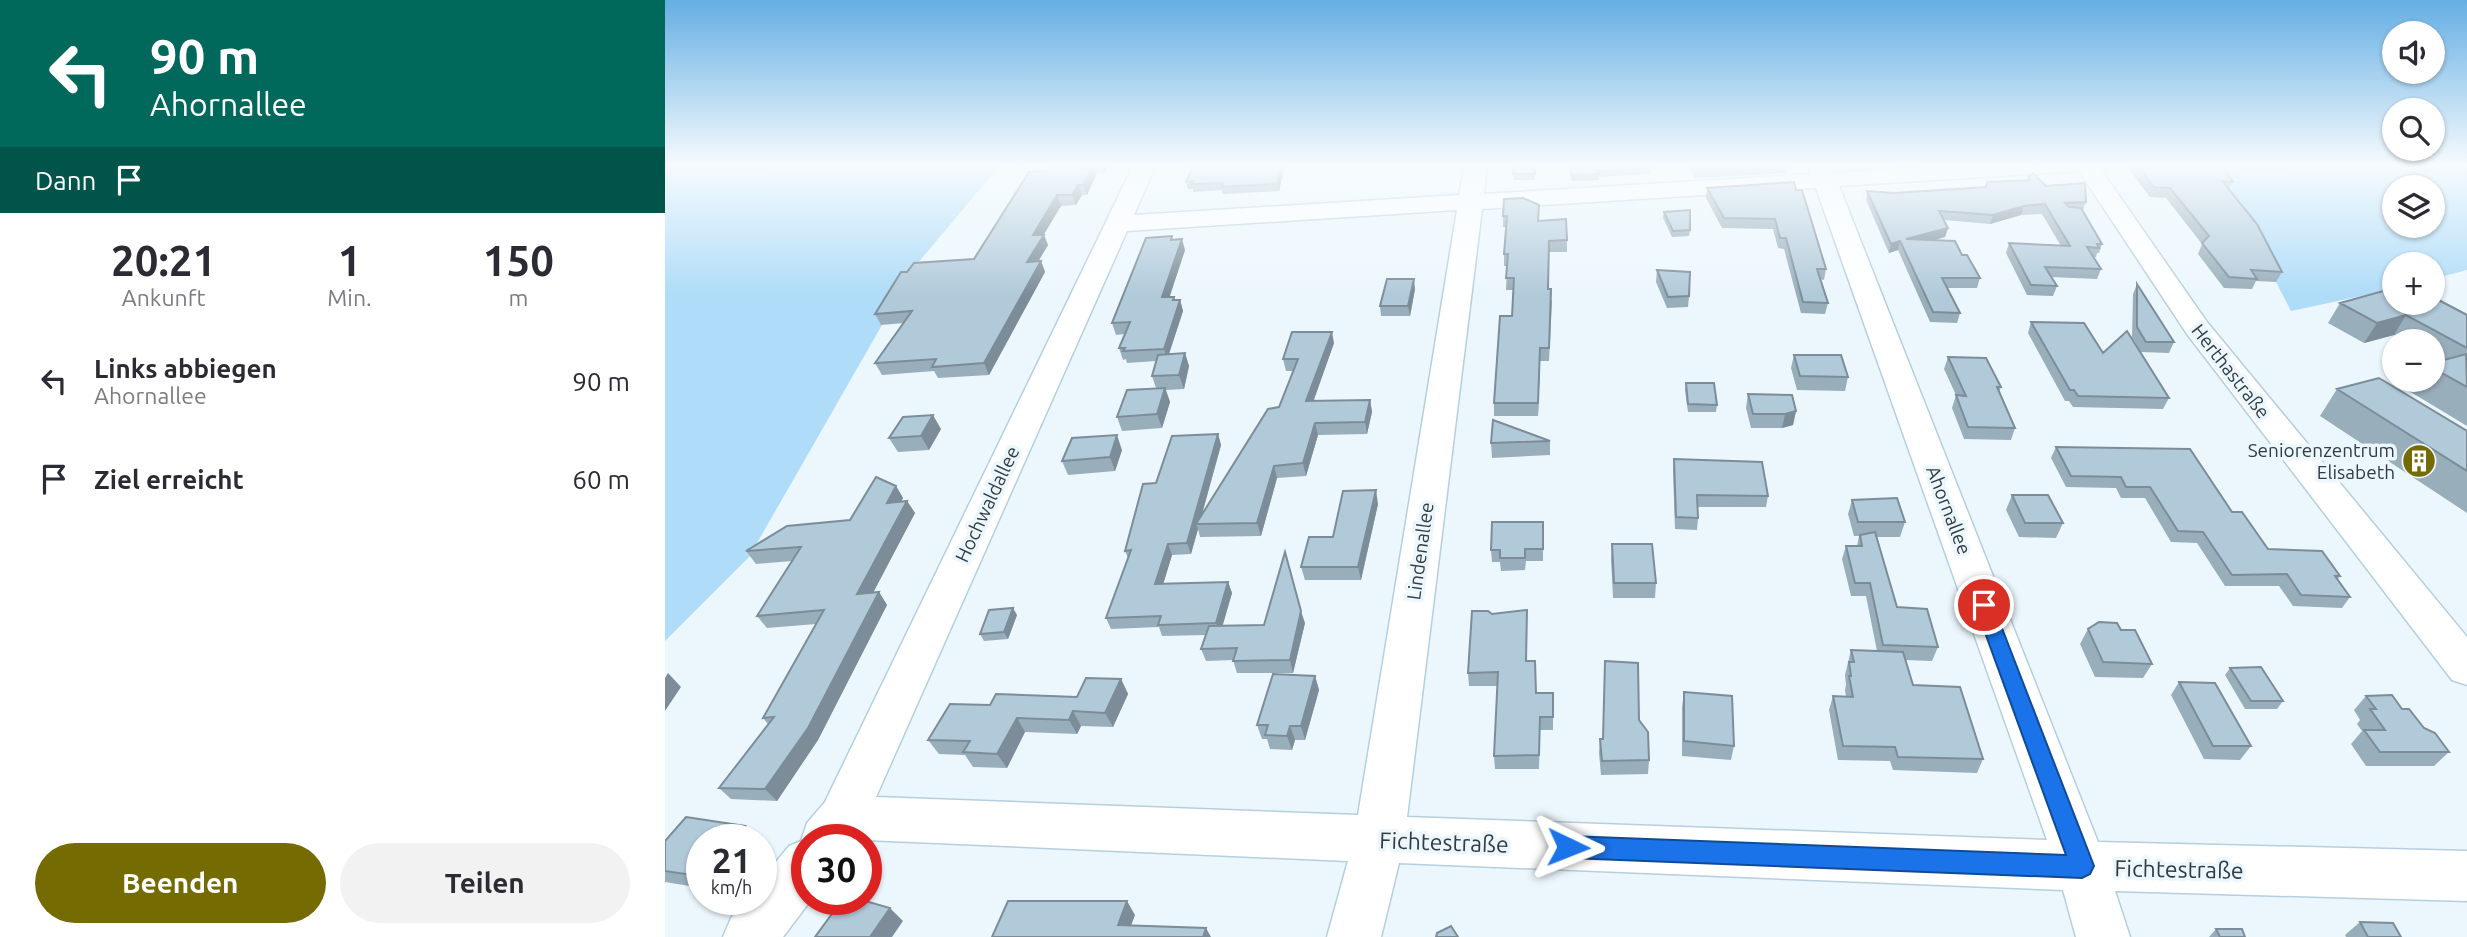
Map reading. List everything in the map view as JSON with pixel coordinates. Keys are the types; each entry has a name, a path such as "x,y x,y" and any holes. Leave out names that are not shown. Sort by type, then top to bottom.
{"street":[{"name":"Hochwaldallee","path":"835,824 1125,208"},
{"path":"1117,224 1378,208"},
{"name":"Lindenallee","path":"1354,937 1379,840 1469,208"},
{"name":"Ahornallee","path":"1835,208 2082,866 2103,937"},
{"name":"Herthastraße","path":"2116,208 2197,328 2467,668"},
{"name":"Fichtestraße","path":"882,830 1379,840 2082,866 2467,876"},
{"path":"750,937 791,884"}],"shaded area":[{"path":"665,208 964,208 917,264 749,557 665,641"},
{"path":"2238,208 2382,208 2382,238 2445,238 2445,208 2467,208 2467,270 2445,276 2445,252 2382,252 2382,292 2291,311"}],"building":[{"path":"1006,208 1049,208 1033,235 1044,235 1027,262 1041,261 984,363 932,367 936,359 875,363 912,311 875,314 901,272 907,272 914,263 974,259"},
{"path":"1503,208 1539,208 1538,221 1566,219 1567,240 1549,241 1549,348 1540,348 1538,403 1494,403 1500,316 1512,316 1514,278 1506,278 1508,254 1504,254 1507,216 1503,216"},
{"path":"1718,208 1807,208 1826,269 1817,269 1828,303 1803,302 1786,238 1780,238 1775,219 1724,218"},
{"path":"1875,208 2018,208 1993,215 1939,211 1948,228 1906,239 1955,241 1962,255 1967,255 1980,278 1942,278 1960,313 1933,312 1900,241 1891,244"},
{"path":"2047,208 2081,208 2102,244 2097,244 2099,248 2087,247 2101,269 2045,267 2057,286 2031,285 2009,243 2070,246"},
{"path":"2186,208 2244,208 2257,224 2282,272 2251,270 2257,279 2229,277 2202,243 2209,236"},
{"path":"1690,210 1690,230 1673,231 1664,212"},
{"path":"1172,236 1171,240 1182,239 1162,297 1180,300 1164,349 1123,351 1125,348 1119,348 1130,322 1112,323 1146,238"},
{"path":"1657,270 1690,272 1689,296 1668,297"},
{"path":"1387,279 1414,279 1408,306 1380,306"},
{"path":"2137,284 2174,342 2146,342 2137,327"},
{"path":"2382,291 2382,315 2406,315 2377,323 2340,303"},
{"path":"2445,303 2467,315 2467,348 2445,336 2445,329 2432,329 2406,315 2445,315"},
{"path":"2031,322 2084,323 2103,353 2127,331 2169,398 2078,396 2074,390 2070,390"},
{"path":"1292,332 1332,332 1306,401 1370,400 1365,422 1315,423 1303,463 1274,466 1257,523 1196,524 1268,409 1279,407 1298,359 1283,359"},
{"path":"1185,353 1179,375 1152,376 1158,355"},
{"path":"2466,354 2467,387 2445,375 2445,360"},
{"path":"1794,355 1841,355 1848,377 1800,376"},
{"path":"1948,357 1986,358 2001,387 1997,387 2015,428 1968,427 1956,395 1966,396"},
{"path":"2379,378 2382,380 2382,392 2402,392 2467,431 2467,471 2337,389"},
{"path":"1686,383 1714,383 1717,405 1688,404"},
{"path":"1165,388 1157,414 1117,417 1127,390"},
{"path":"1748,394 1792,395 1796,411 1785,414 1753,414"},
{"path":"933,415 921,436 889,438 903,417"},
{"path":"1493,420 1550,441 1491,443"},
{"path":"1218,434 1187,543 1168,544 1155,584 1228,582 1216,623 1158,625 1161,616 1106,618 1131,550 1125,551 1143,484 1156,483 1172,436"},
{"path":"1117,435 1110,457 1062,461 1072,438"},
{"path":"2056,447 2190,449 2232,512 2242,512 2268,549 2322,551 2340,576 2335,576 2350,597 2301,595 2287,574 2232,575 2203,532 2178,531 2150,487 2126,487 2121,477 2071,476"},
{"path":"1674,459 1762,462 1768,496 1697,495 1698,518 1676,517"},
{"path":"876,477 896,486 887,503 907,501 857,594 879,592 808,728 765,789 719,788 774,717 763,718 824,610 757,616 801,547 746,551 787,526 850,520"},
{"path":"1376,490 1358,567 1301,567 1309,537 1333,537 1343,491"},
{"path":"2012,495 2048,495 2063,523 2025,523"},
{"path":"1897,498 1905,522 1858,522 1852,500"},
{"path":"1492,522 1543,522 1543,549 1525,549 1525,558 1500,558 1500,550 1491,550"},
{"path":"1875,532 1897,607 1927,609 1938,647 1883,645 1870,583 1855,583 1846,546 1862,546 1860,535"},
{"path":"1612,544 1652,544 1656,583 1614,583"},
{"path":"1285,552 1301,611 1290,660 1233,661 1237,648 1201,649 1209,626 1264,625"},
{"path":"1013,608 1004,632 980,634 989,610"},
{"path":"1527,610 1526,661 1535,661 1536,693 1553,693 1553,717 1540,717 1539,755 1494,756 1498,672 1468,673 1472,611 1488,611 1492,614"},
{"path":"2099,622 2117,623 2121,630 2135,630 2152,664 2103,662 2088,629"},
{"path":"1851,650 1903,652 1913,685 1960,687 1983,759 1898,757 1895,747 1843,746 1833,696 1853,697 1849,676 1849,662 1854,662"},
{"path":"1605,661 1638,663 1639,720 1648,732 1649,760 1602,761 1600,739 1603,739"},
{"path":"2261,667 2283,701 2251,701 2230,668"},
{"path":"1273,674 1315,676 1301,726 1290,726 1287,736 1265,735 1268,725 1257,725"},
{"path":"1086,678 1121,679 1105,713 1073,711 1069,720 1017,718 997,754 963,752 970,741 928,740 950,704 990,705 996,694 1077,697"},
{"path":"2179,682 2215,683 2251,746 2213,746"},
{"path":"1684,692 1732,696 1734,746 1684,741"},
{"path":"2392,695 2402,709 2409,709 2424,728 2435,733 2449,752 2380,752 2364,730 2385,730 2370,709 2376,709 2366,696"},
{"path":"686,817 732,824 686,824 686,874 665,871 665,841"},
{"path":"1008,901 1127,901 1118,925 1206,928 1203,937 992,937"},
{"path":"882,906 890,908 870,937 815,937 831,915 882,915"},
{"path":"2360,922 2393,923 2401,937 2368,937"},
{"path":"1451,926 1458,937 1436,937 1437,933"},
{"path":"2216,929 2242,929 2245,937 2220,937"}],"place":[{"name":"Seniorenzentrum Elisabeth","path":"2419,461"}],"route":[{"path":"1568,847 2082,866 1984,605"}]}
